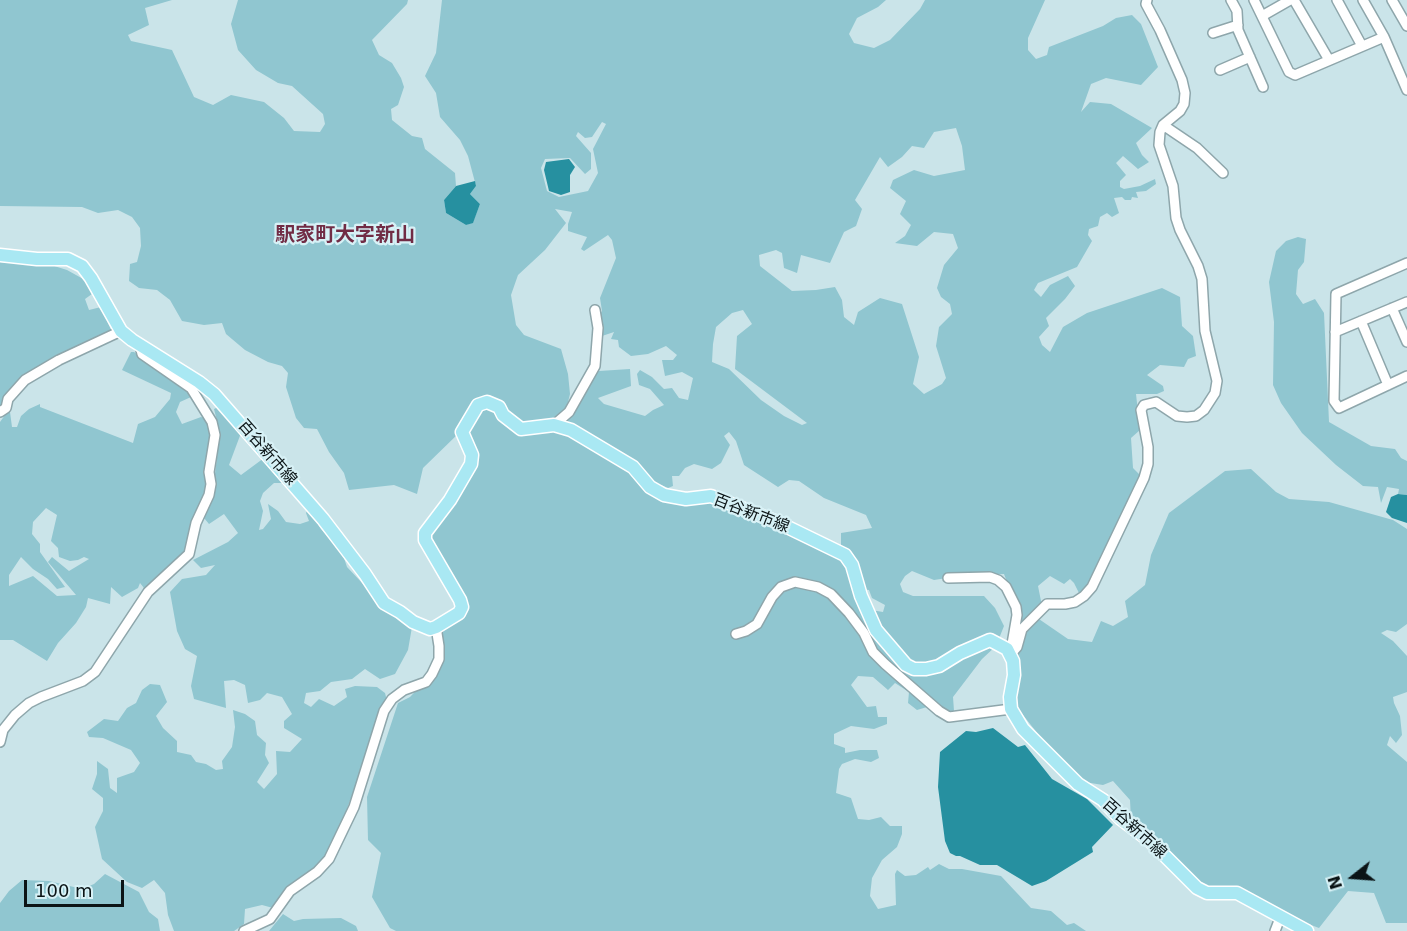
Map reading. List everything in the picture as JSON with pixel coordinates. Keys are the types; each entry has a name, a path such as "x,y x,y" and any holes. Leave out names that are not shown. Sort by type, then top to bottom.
{"main road":[{"name":"百谷新市線","path":"0,255 37,259 68,259 82,266 121,332 214,394 323,519 384,603 413,622 430,629 436,627"},
{"path":"436,627 459,613 462,607 425,540 425,533 450,500 471,464 472,455 462,432 478,405 488,402 499,407 503,415 521,429 554,424"},
{"name":"百谷新市線","path":"554,424 572,430 616,455 633,467 650,487 664,495 686,499 711,496 777,522 845,555 852,565 861,596 876,630 906,665 914,669 939,666 960,653 990,640 1007,650 1010,655"},
{"path":"1010,655 1014,675 1010,698 1011,709"},
{"name":"百谷新市線","path":"1011,709 1023,729 1078,784 1103,800 1121,819 1150,841 1197,888 1208,893 1237,893 1307,931"}],"street":[{"path":"1010,655 1017,647 1022,629 1047,604 1074,602 1092,587 1144,478 1148,464 1148,447 1141,410 1144,405 1156,402 1177,416 1196,416 1204,410 1215,393 1216,381 1205,331 1202,279 1176,218 1173,186 1159,145 1163,125 1180,111 1184,104 1185,93 1182,80 1146,4 1147,0"},
{"path":"1231,0 1237,11 1238,25 1263,87"},
{"path":"1254,0 1289,72 1296,75 1384,37"},
{"path":"1262,16 1292,0 1329,60"},
{"path":"1337,0 1362,46"},
{"path":"1363,0 1384,37 1407,90"},
{"path":"1392,0 1407,26"},
{"path":"1213,33 1238,25"},
{"path":"1220,70 1250,57"},
{"path":"1163,125 1197,148 1223,173"},
{"path":"1407,263 1336,294 1334,401 1339,408 1407,376"},
{"path":"1335,332 1407,302"},
{"path":"1392,308 1407,342"},
{"path":"554,424 570,412 595,366 598,328 594,310"},
{"path":"1361,321 1388,385"},
{"path":"0,412 6,408 8,399 26,380 59,360 121,332"},
{"path":"0,742 4,724 29,704 82,681 95,672 148,592 189,554 196,523 209,495 211,484 209,472 215,435 212,422 191,388 142,354 140,346"},
{"path":"948,578 990,578 998,580 1006,587 1016,607 1017,615 1010,655"},
{"path":"736,634 757,624 771,597 780,587 795,582 818,587 831,594 849,613 864,633 873,652 939,711 949,717 1011,709"},
{"path":"244,931 270,919 290,891 317,872 329,859 354,807 384,711 392,699 404,690 426,682 439,659 436,627"},
{"path":"1275,931 1280,918"}],"shaded area":[{"path":"0,0 172,0 145,8 149,25 128,35 131,41 172,50 194,97 213,105 231,95 264,102 284,118 294,131 320,132 325,124 323,114 292,86 278,83 256,70 238,50 231,24 238,0 408,0 407,4 372,40 379,55 392,63 404,87 398,105 391,109 392,120 412,136 422,138 425,149 455,173 456,186 444,200 446,213 466,225 473,222 480,204 470,194 476,186 468,156 460,140 440,117 436,93 425,76 436,53 442,0 886,0 857,18 849,34 854,43 874,48 890,40 920,9 925,0 1045,0 1028,38 1028,50 1036,59 1047,55 1049,47 1103,26 1116,18 1132,15 1141,24 1158,67 1141,85 1106,78 1091,84 1081,112 1090,102 1111,104 1152,128 1136,143 1142,155 1149,162 1138,169 1123,156 1116,163 1126,175 1120,181 1120,187 1124,189 1140,186 1155,179 1156,184 1146,191 1136,192 1138,198 1132,197 1131,200 1125,200 1122,197 1114,198 1119,213 1112,217 1107,213 1100,217 1098,226 1089,229 1088,235 1092,241 1077,267 1038,283 1034,290 1041,297 1050,285 1068,276 1075,286 1046,318 1049,326 1039,337 1042,345 1050,352 1063,327 1087,313 1162,288 1180,297 1182,326 1193,336 1196,356 1188,359 1184,367 1160,365 1147,375 1163,386 1164,391 1157,394 1136,394 1140,430 1131,438 1133,468 1140,475 1141,484 1089,588 1080,595 1070,579 1064,584 1050,576 1038,586 1042,606 1021,629 1015,645 1019,602 1004,574 966,575 934,580 912,571 900,584 903,592 913,596 984,596 995,608 1004,626 996,646 982,659 953,697 954,711 939,717 927,707 917,710 908,703 909,692 895,683 888,690 873,677 858,676 851,685 867,707 876,706 878,717 887,717 887,724 874,729 851,726 834,734 834,744 845,748 845,753 877,750 879,758 871,762 855,759 842,764 839,769 836,793 851,798 858,819 869,820 881,817 890,826 902,826 902,834 897,847 882,860 872,878 870,896 878,909 896,905 895,874 897,870 905,876 916,875 928,867 930,870 939,864 949,869 1001,876 1031,908 1051,911 1067,925 1074,923 1086,931 396,931 390,928 372,897 381,853 368,840 367,797 398,703 410,697 442,663 444,652 435,633 442,631 464,615 465,601 426,533 447,512 471,467 475,453 465,431 479,408 489,406 519,434 555,429 568,431 617,456 630,467 644,487 658,496 689,502 710,498 755,515 757,520 773,522 817,545 826,553 840,555 849,567 861,611 869,618 871,610 883,612 885,605 872,598 869,590 861,589 855,564 841,548 841,533 872,528 866,515 824,498 799,481 789,480 778,487 744,465 736,441 729,432 724,436 730,445 721,463 712,469 694,464 685,468 679,476 672,476 673,486 668,488 661,485 658,490 620,454 572,429 558,425 566,421 577,406 581,387 586,379 599,371 630,369 631,386 598,398 604,404 645,416 664,405 650,389 639,385 637,374 640,370 652,377 664,389 672,388 679,398 688,400 693,378 682,372 665,376 662,360 673,360 677,355 666,346 648,354 631,356 619,347 618,340 611,339 614,332 602,336 594,325 602,311 600,298 616,258 612,240 608,235 584,251 581,249 587,237 568,231 572,212 555,209 566,223 545,250 518,275 511,295 516,325 524,335 561,349 568,374 570,394 566,410 562,417 555,420 522,426 495,402 479,398 459,433 423,468 417,494 394,485 349,490 344,473 329,452 317,429 304,428 296,418 286,387 288,373 282,366 268,362 245,350 226,334 222,323 204,325 182,321 170,300 157,290 139,288 129,281 130,264 137,262 141,246 140,228 132,217 118,210 98,213 82,207 0,206","holes":["602,122 606,124 593,149 598,173 588,191 559,197 547,191 541,168 545,159 570,158 585,174 591,169 591,153 576,136 578,132 585,138 592,137","956,128 962,146 965,170 934,176 914,170 893,180 890,188 906,201 900,214 911,225 905,236 895,243 917,246 934,232 953,234 958,248 944,265 937,288 941,297 950,304 952,314 939,327 936,346 946,378 942,384 924,394 913,384 919,357 902,304 880,298 858,312 854,325 844,317 842,300 835,287 792,291 760,266 759,255 776,250 782,253 784,268 797,273 801,255 830,263 844,232 856,226 862,209 855,200 880,157 888,167 912,146 924,148 934,132","743,310 752,324 737,336 735,369 807,423 802,425 784,416 761,400 729,369 712,362 716,327 732,313"]},
{"path":"569,159 575,167 570,175 570,192 561,195 549,191 544,170 546,162"},
{"path":"475,181 476,186 470,194 480,204 473,223 466,225 446,213 444,200 456,186"},
{"path":"1298,237 1306,239 1304,262 1298,270 1296,294 1303,304 1315,299 1324,313 1329,422 1371,446 1395,449 1401,458 1407,461 1407,495 1398,494 1399,489 1387,487 1381,503 1378,487 1363,486 1336,465 1302,433 1281,403 1273,385 1274,322 1269,282 1276,251 1286,241"},
{"path":"0,262 51,265 67,270 85,280 92,294 85,299 89,310 101,307 112,332 59,357 0,407"},
{"path":"131,352 134,352 184,388 191,397 180,402 176,412 182,424 201,417 207,419 213,440 205,489 194,522 189,550 150,588 144,588 140,583 138,588 122,597 111,587 110,604 88,598 86,607 76,623 58,643 47,661 13,640 0,640 0,422 10,412 12,427 17,427 21,416 40,404 40,407 133,443 138,424 155,417 170,399 171,393 122,370","holes":["46,508 57,515 51,541 58,548 59,557 70,561 84,557 89,559 69,571 52,557 48,562 76,595 57,596 33,576 9,586 9,575 21,557 57,589 65,587 40,552 40,544 32,534 33,522"]},
{"path":"220,406 241,433 229,465 241,475 264,458 285,483 274,483 263,493 260,501 263,511 259,530 263,529 271,519 268,504 278,511 286,522 300,524 309,521 306,513 308,509 343,555 347,567 382,604 412,627 408,650 395,674 380,679 365,669 352,679 331,682 320,691 306,693 304,703 311,707 319,699 334,706 347,697 345,689 355,686 377,687 385,693 387,701 332,849 321,865 273,908 262,905 245,909 244,924 234,931 174,931 168,915 165,893 154,880 142,888 127,882 102,859 95,827 103,811 103,798 92,789 97,774 97,761 108,769 110,788 117,793 117,778 134,772 140,763 131,750 103,738 89,737 87,732 104,719 118,721 127,708 136,703 142,690 150,684 160,685 167,702 156,716 163,728 177,741 177,752 191,755 196,762 206,764 216,770 223,769 222,761 232,747 235,727 233,710 255,721 257,735 266,743 265,755 269,763 257,782 264,789 277,774 276,751 290,752 302,739 284,728 284,721 292,714 282,697 267,693 260,700 248,703 245,685 234,680 224,681 226,708 194,699 191,686 197,656 185,649 177,631 170,592 182,579 206,575 215,565 201,568 193,560 228,542 238,533 224,514 209,524 204,518 212,498 220,433 214,409"},
{"path":"1251,469 1276,492 1289,499 1329,502 1393,520 1407,529 1407,624 1396,632 1387,630 1381,633 1393,641 1407,656 1407,692 1393,697 1400,716 1402,735 1396,743 1390,736 1387,745 1407,762 1407,923 1386,923 1374,893 1348,891 1319,928 1195,881 1131,819 1130,800 1113,781 1103,785 1078,781 1068,772 1019,710 1013,697 1016,653 1023,633 1036,617 1068,639 1092,642 1101,621 1113,626 1128,617 1125,601 1145,585 1151,555 1169,513 1225,471"},
{"path":"1398,494 1407,495 1407,523 1392,518 1386,512 1391,497"},
{"path":"993,728 1018,747 1025,745 1052,779 1087,799 1113,825 1092,847 1093,852 1046,881 1032,886 997,865 980,865 950,853 945,841 938,787 940,752 966,731 976,732"},
{"path":"105,874 139,892 149,912 158,919 160,931 0,931 0,903 22,880 49,881 82,889 94,884"},
{"path":"283,914 294,921 341,918 356,926 358,931 269,931"}],"district":[{"name":"駅家町大字新山","path":"345,236"}]}
